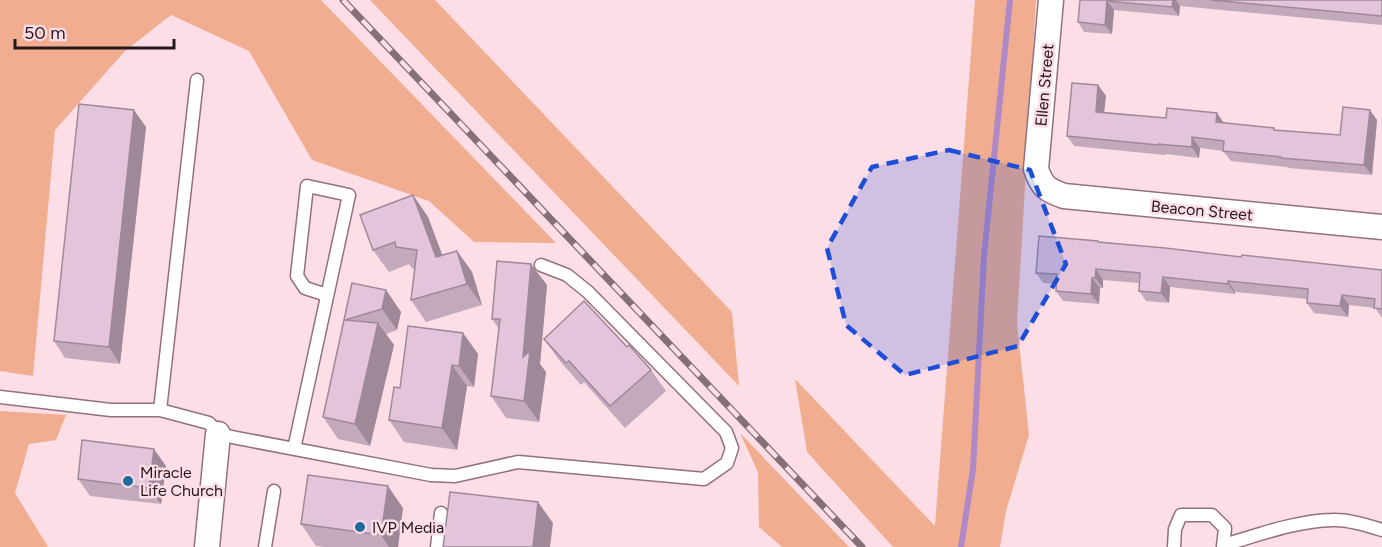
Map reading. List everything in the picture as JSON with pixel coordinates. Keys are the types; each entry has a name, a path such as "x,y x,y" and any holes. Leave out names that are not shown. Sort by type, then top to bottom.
{"street":[{"name":"Ellen Street","path":"1036,169 1051,0"},
{"name":"Beacon Street","path":"1036,169 1040,182 1050,191 1064,196 1382,227"},
{"path":"207,547 218,434"}],"lane":[{"path":"160,410 197,80"},
{"path":"294,449 349,195 308,186 297,276 305,288 327,295"},
{"path":"0,397 111,410 160,410 209,423 218,434 431,475 454,476 518,462 704,479 727,463 732,448 726,432 588,292 567,275 541,265"},
{"path":"265,547 274,491"},
{"path":"437,547 441,513"},
{"path":"1174,547 1175,529 1181,515 1212,515 1225,528 1223,546 1292,525 1333,519 1382,530"},
{"path":"207,547 213,547"}],"highlighted area":[{"path":"949,150 1030,170 1066,264 1018,346 905,375 846,325 827,248 872,167"}],"shaded area":[{"path":"0,0 321,0 556,243 474,242 429,201 312,160 249,51 171,15 125,51 55,130 33,376 0,371"},
{"path":"370,0 435,0 732,312 739,386"},
{"path":"975,0 1036,0 1017,323 1029,435 1006,511 1000,547 893,547 807,452 795,379 935,526"},
{"path":"0,411 66,415 56,440 29,444 15,493 48,547 0,547"},
{"path":"740,433 849,547 782,547 759,527 758,472"}],"building":[{"path":"1080,0 1173,0 1172,7 1107,1 1105,25 1078,22"},
{"path":"1211,0 1382,0 1382,16"},
{"path":"1072,83 1098,85 1096,112 1166,118 1167,108 1217,113 1216,122 1274,128 1274,130 1340,135 1343,107 1370,110 1364,165 1223,151 1224,141 1192,137 1192,147 1067,136"},
{"path":"79,104 134,110 109,347 54,341"},
{"path":"413,195 436,257 457,251 467,284 411,300 417,250 396,247 395,242 373,250 360,215"},
{"path":"1039,236 1382,270 1382,309 1374,308 1375,299 1342,295 1340,306 1307,303 1308,289 1228,281 1228,284 1163,277 1161,293 1139,291 1140,273 1096,269 1095,278 1092,278 1091,294 1056,291 1057,274 1036,273"},
{"path":"497,261 531,264 523,357 530,351 524,401 491,396 500,319 492,319"},
{"path":"352,283 386,290 382,309 345,320 378,323 355,424 323,417"},
{"path":"584,301 651,370 610,406 569,361 566,363 544,339"},
{"path":"408,326 463,333 459,366 452,365 442,428 389,420 394,387 400,388"},
{"path":"82,440 154,449 149,488 78,479"},
{"path":"308,475 388,486 381,535 301,524"},
{"path":"450,492 538,502 533,547 443,547"}],"waterway":[{"path":"961,547 973,469 984,256 1010,0"}],"railway":[{"path":"343,0 862,547"}],"place":[{"name":"Miracle Life Church","path":"128,481"},
{"name":"IVP Media","path":"360,527"}]}
